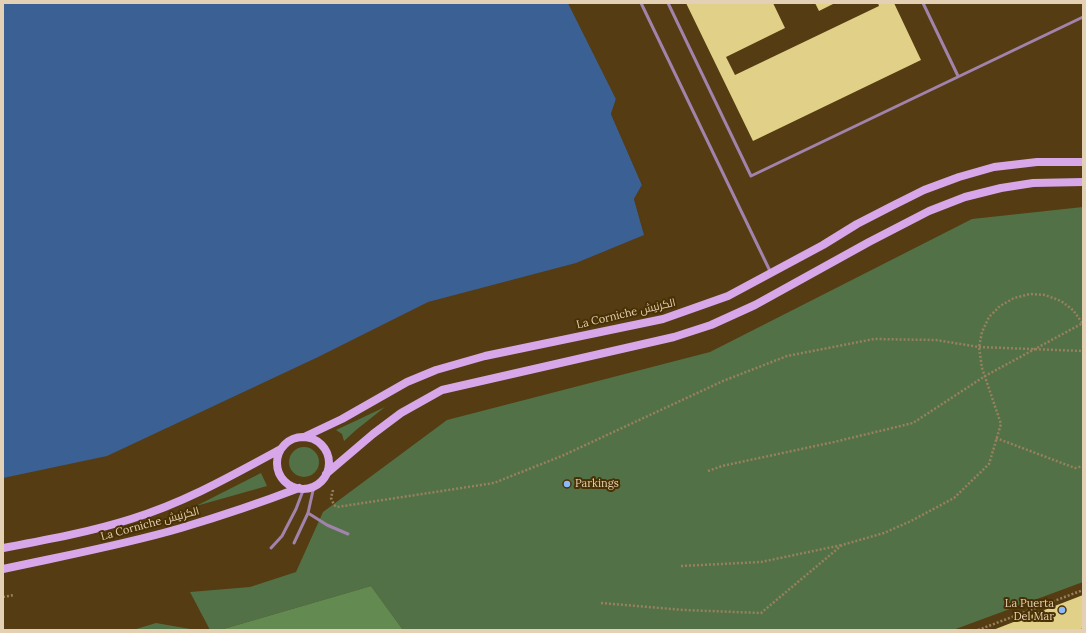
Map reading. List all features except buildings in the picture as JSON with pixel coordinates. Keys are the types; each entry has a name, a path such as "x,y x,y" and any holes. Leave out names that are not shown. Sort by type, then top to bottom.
{"main road":[{"name":"La Corniche الكرنيش","path":"304,437 342,419 407,382 436,370 485,356 663,319 728,296 892,206 924,190 959,177 994,167 1037,162 1083,162"},
{"path":"326,474 373,434 401,413 442,390 674,337 711,325 755,306 869,242 929,211 965,197 1002,188 1033,184 1083,182"},
{"path":"295,438 312,438 320,443 325,449 329,466 326,474 323,479 314,486 302,488 291,486 284,481 277,466 278,457 281,450 287,443 295,438"},
{"name":"La Corniche الكرنيش","path":"3,548 62,537 132,519 167,506 224,480 281,450"},
{"name":"La Corniche الكرنيش","path":"3,568 97,549 180,529 302,488"}],"lane":[{"path":"641,3 771,273"},
{"path":"668,3 751,176 1083,17"},
{"path":"923,3 958,76"},
{"path":"294,543 308,513 314,486"},
{"path":"271,548 282,536 296,509 302,488"},
{"path":"308,513 327,526 348,534"}],"path":[{"path":"681,566 761,562 842,545 884,533 911,521 954,498 989,464 1001,424 985,376 980,358 979,347 982,332 989,317 1000,306 1014,298 1030,294 1045,295 1061,301 1073,310 1083,323 985,376 913,423 722,466 708,471"},
{"path":"332,490 331,498 334,505 337,507 494,483 564,455 723,381 787,356 874,338 936,340 979,347 1083,351"},
{"path":"996,438 1074,468 1083,466"},
{"path":"601,603 684,610 761,613 842,545"},
{"path":"978,630 1083,590"},
{"path":"3,597 14,595"}],"green space":[{"path":"1083,207 1083,582 953,630 403,630 371,586 220,630 210,630 190,592 250,587 296,572 323,512 447,420 710,352 972,219"},
{"path":"385,407 344,441 342,434 336,430"},
{"path":"304,447 315,451 319,462 315,473 304,477 293,473 289,462 293,451"},
{"path":"261,473 267,486 196,506"},
{"path":"371,586 403,630 220,630"},
{"path":"156,623 196,630 133,630"}],"water":[{"path":"3,3 568,3 616,99 611,114 642,185 634,199 644,235 576,263 428,302 316,358 107,456 3,478"}],"pier":[{"path":"568,3 570,3 618,99 613,114 644,185 636,200 646,235 645,237 634,199 642,185 611,114 616,99"}],"place":[{"name":"Parkings","path":"567,484"},
{"name":"La Puerta Del Mar","path":"1062,610"}]}
